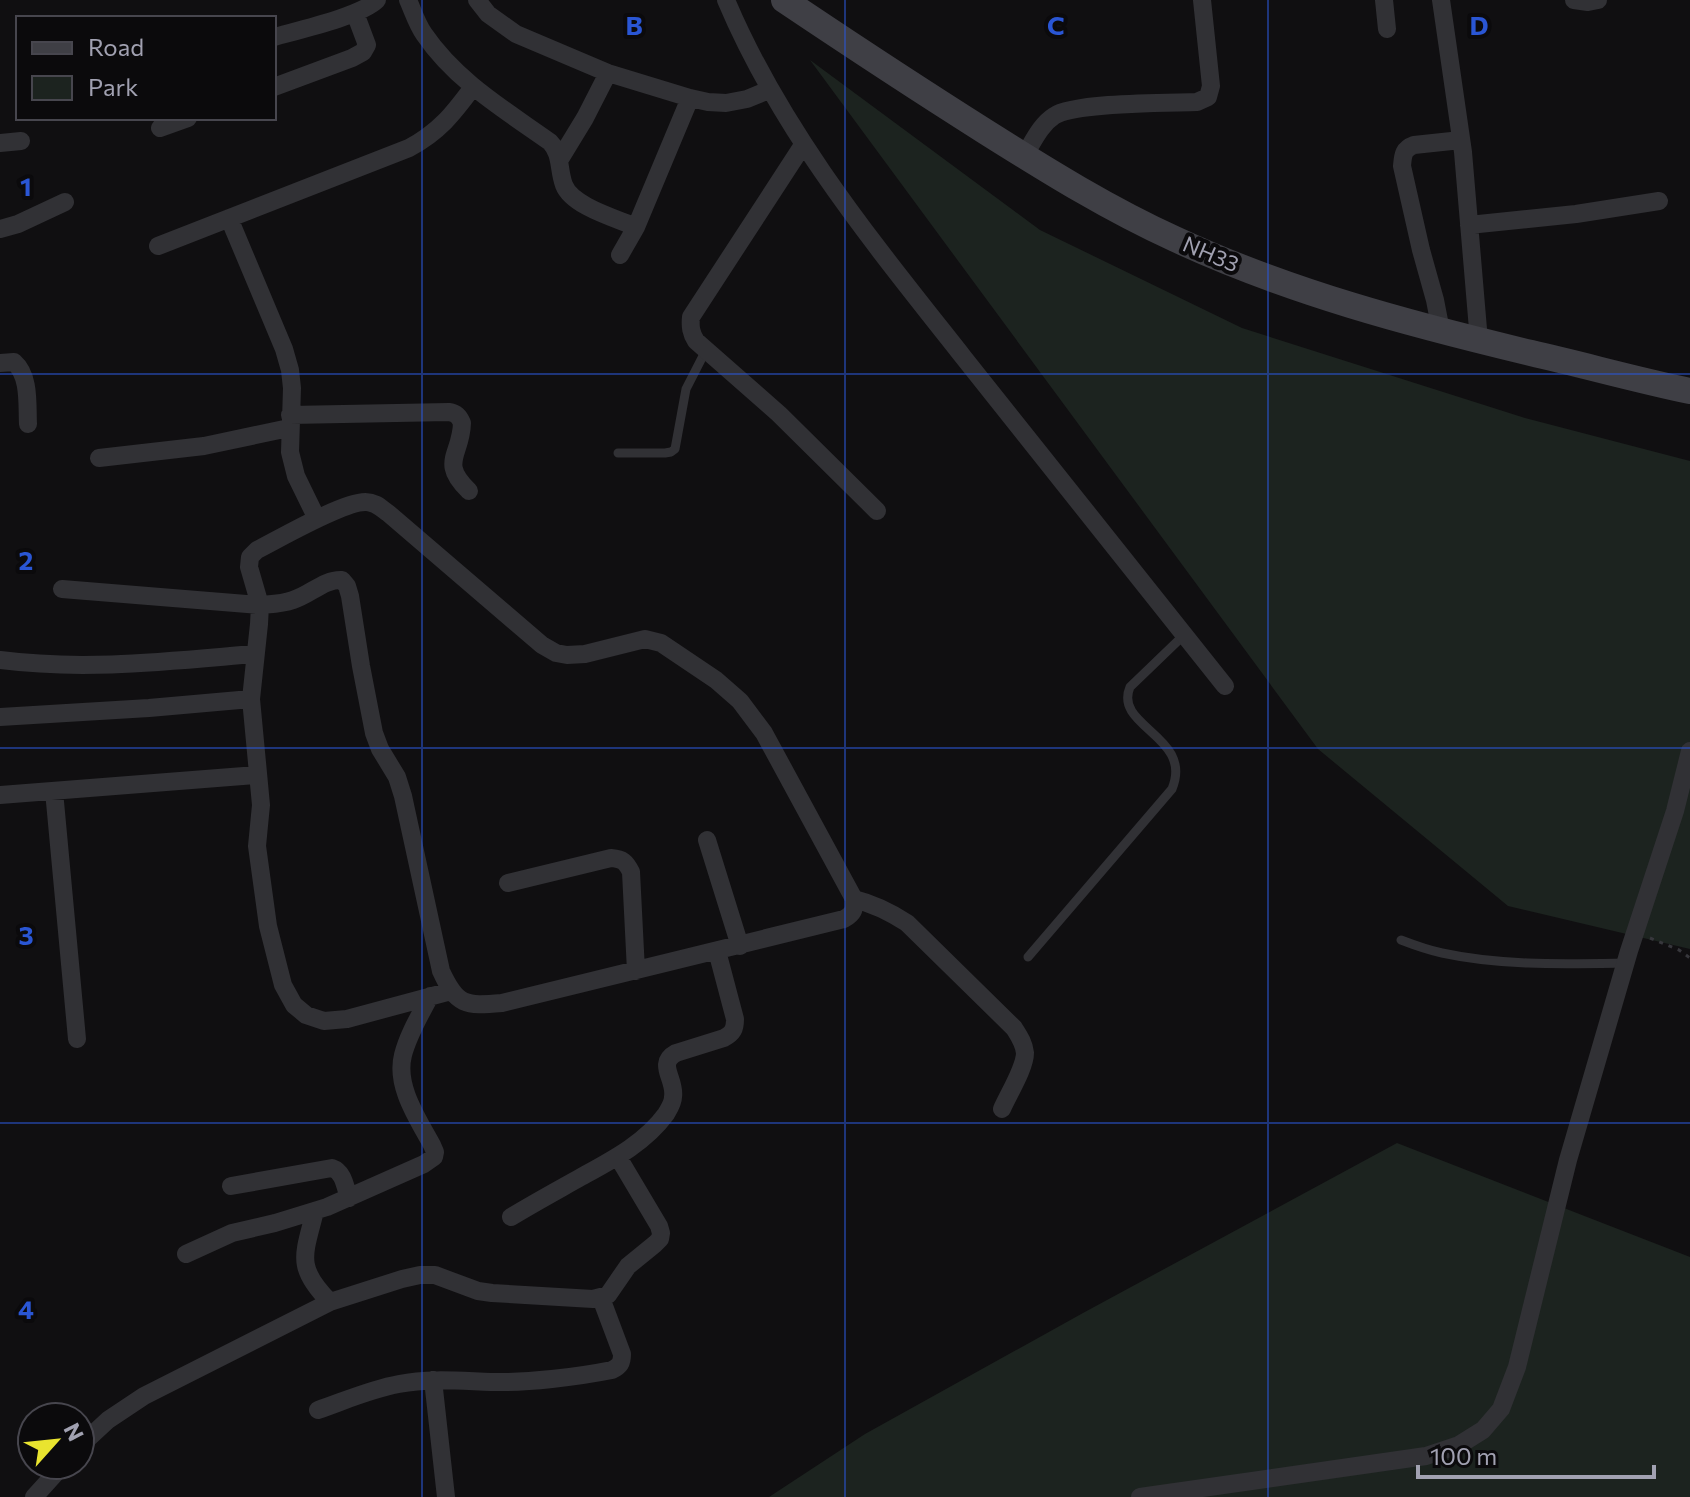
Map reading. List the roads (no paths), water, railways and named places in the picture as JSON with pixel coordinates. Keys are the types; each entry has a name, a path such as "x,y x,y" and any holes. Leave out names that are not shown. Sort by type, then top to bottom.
{"main road":[{"name":"NH33","path":"784,0 1024,156 1107,206 1176,240 1330,298 1441,331 1690,391"}],"street":[{"path":"276,36 355,13 375,4 377,0"},
{"path":"408,0 422,32 449,65 473,87 557,149 563,184 569,194 579,202 636,227"},
{"path":"477,0 488,14 516,34 608,73 708,102 747,99 769,90"},
{"path":"726,0 769,90 803,145 900,277 1225,686"},
{"path":"1024,156 1048,121 1067,109 1197,102 1208,97 1211,86 1202,0"},
{"path":"1384,0 1387,29"},
{"path":"1441,0 1461,140 1479,341"},
{"path":"1574,0 1598,0"},
{"path":"276,86 363,52 367,45 355,13"},
{"path":"560,159 608,73"},
{"path":"158,246 409,148 441,127 473,87"},
{"path":"620,255 636,227 690,98"},
{"path":"160,128 182,120"},
{"path":"1441,331 1402,166 1403,153 1414,145 1461,140"},
{"path":"0,143 21,141"},
{"path":"803,145 691,317 690,325 692,333 706,350 779,414 877,511"},
{"path":"1469,225 1576,214 1659,201"},
{"path":"0,229 65,202"},
{"path":"229,218 284,349 291,379 290,452 296,476 317,519"},
{"path":"0,363 14,362 21,368 25,377 28,424"},
{"path":"99,458 204,446 290,422 449,412 460,417 462,423 453,463 456,478 469,491"},
{"path":"62,589 260,605 289,602 335,580 342,580 347,586 374,733 397,777 403,796 441,971 451,991 462,1001 476,1005 502,1003 844,919 855,908 854,899 764,733 740,701 716,680 661,643 645,639 585,654 556,653 542,645 388,513 371,502 352,504 257,550 250,557 249,567 260,605 251,699 261,805 257,846 268,926 283,985 294,1005 306,1015 324,1021 347,1019 451,991"},
{"path":"0,660 56,666 103,666 255,654"},
{"path":"0,717 251,699"},
{"path":"1140,1497 1426,1456 1459,1445 1483,1430 1501,1409 1517,1367 1568,1160 1675,811 1690,751"},
{"path":"0,795 257,775"},
{"path":"54,791 77,1039"},
{"path":"707,840 740,946"},
{"path":"508,883 611,858 627,862 631,872 636,971"},
{"path":"854,899 889,911 907,923 1014,1028 1022,1040 1025,1053 1002,1109"},
{"path":"511,1217 618,1157 649,1133 665,1114 674,1096 666,1062 669,1057 731,1034 735,1019 717,951"},
{"path":"186,1254 232,1233 275,1223 349,1198 434,1157 435,1152 401,1077 402,1057 409,1036 430,996"},
{"path":"96,1431 144,1396 330,1302 402,1279 435,1275 492,1293 601,1298 613,1290 628,1266 660,1239 661,1233 618,1157"},
{"path":"231,1186 332,1168 340,1174 349,1198"},
{"path":"315,1211 305,1264 316,1288 330,1302"},
{"path":"318,1410 399,1384 433,1380 525,1381 612,1370 622,1361 622,1354 601,1298"},
{"path":"433,1380 446,1497"},
{"path":"34,1497 48,1481"}],"lane":[{"path":"618,453 665,453 675,449 686,389 706,350"},
{"path":"1028,957 1172,789 1177,777 1171,752 1128,706 1127,696 1130,687 1184,635"},
{"path":"1401,940 1439,953 1487,960 1546,964 1626,963"}]}
